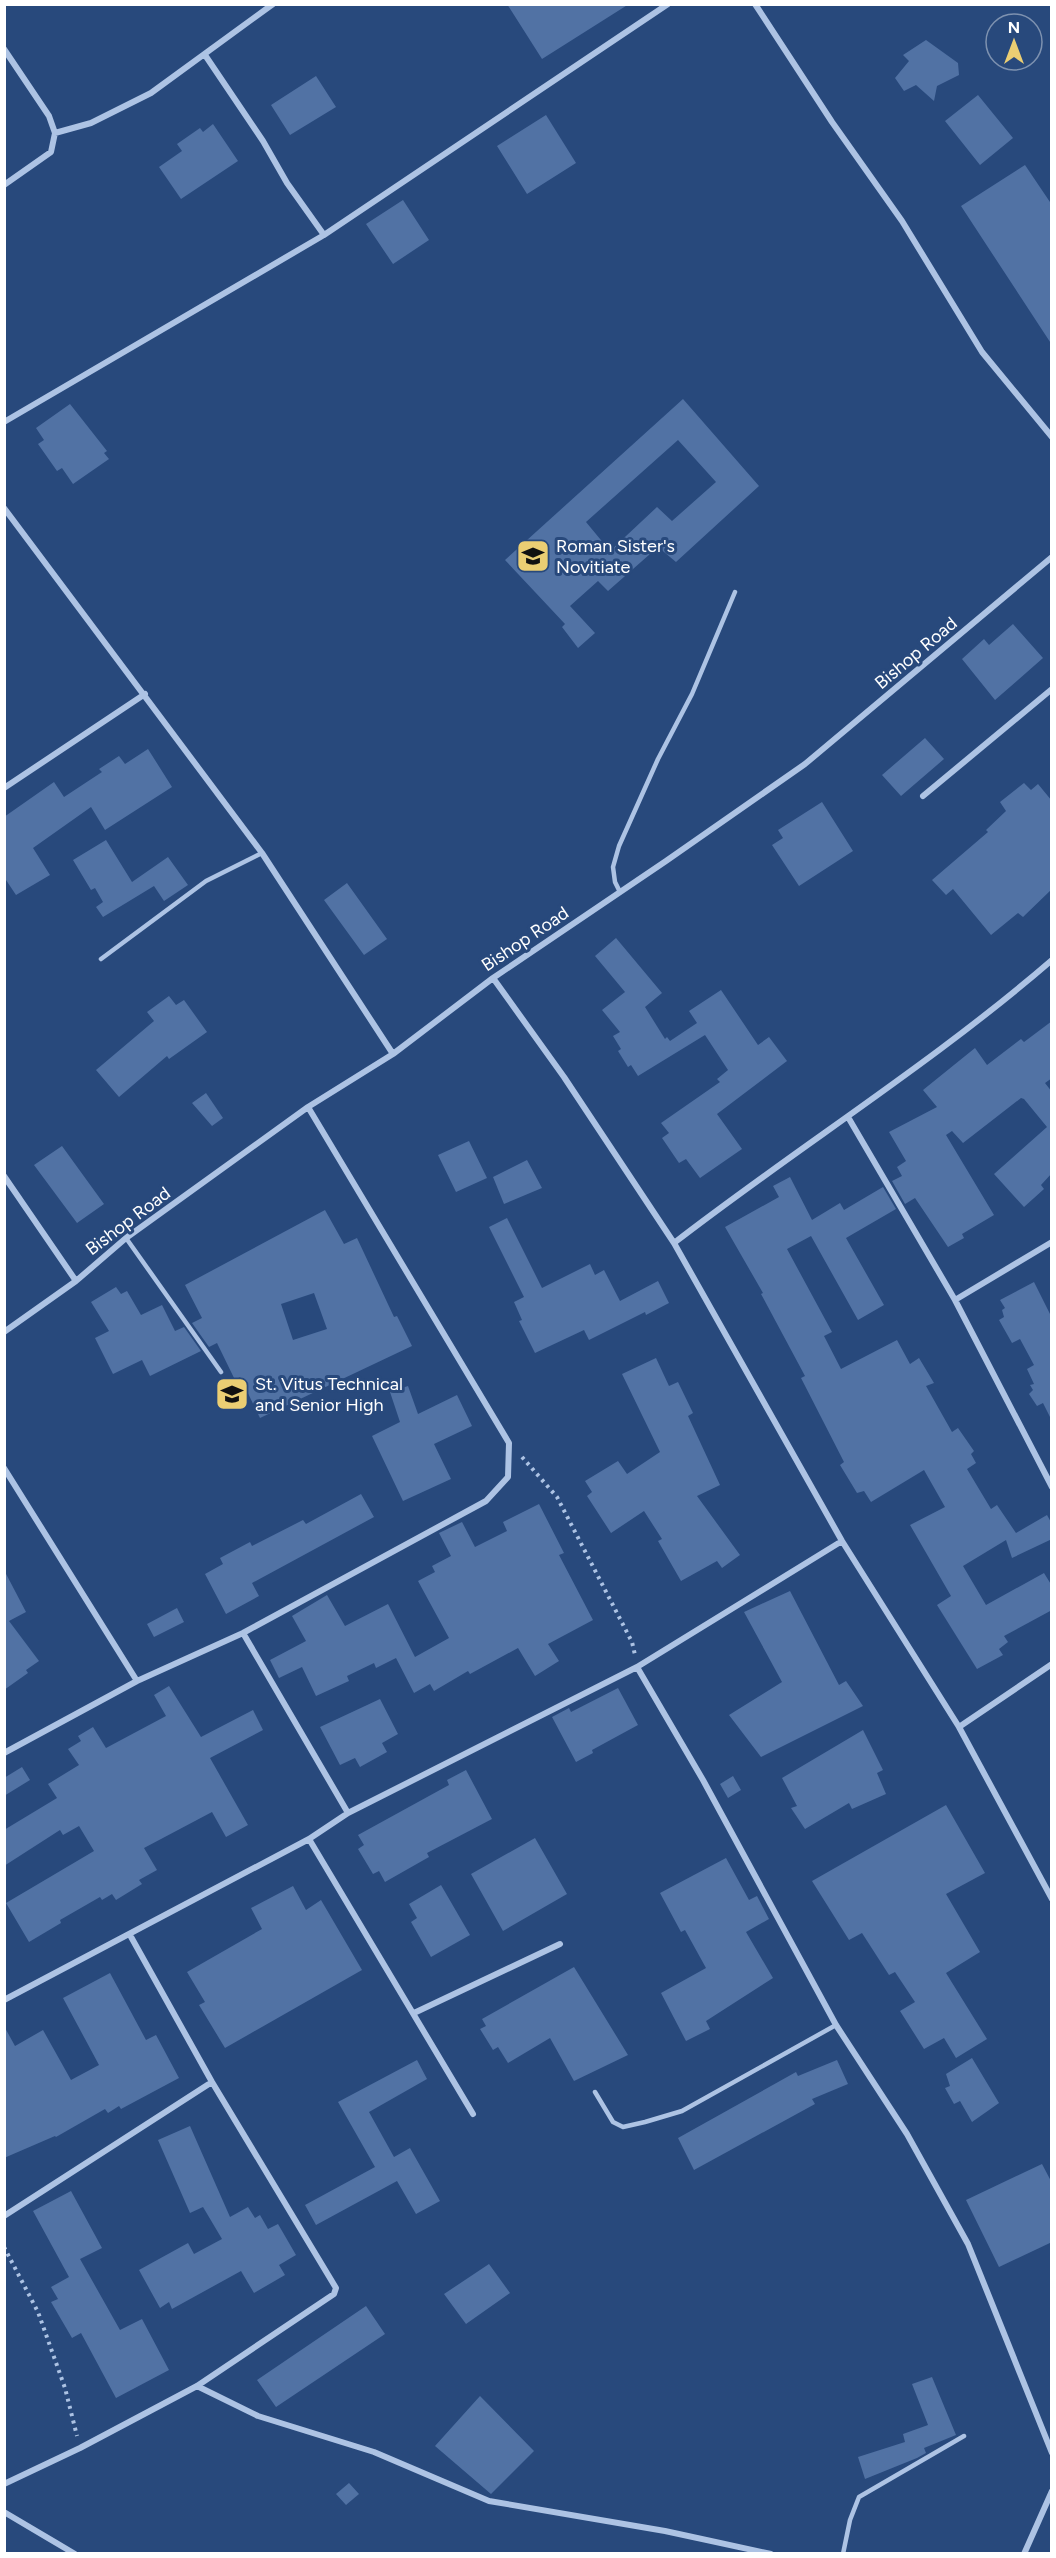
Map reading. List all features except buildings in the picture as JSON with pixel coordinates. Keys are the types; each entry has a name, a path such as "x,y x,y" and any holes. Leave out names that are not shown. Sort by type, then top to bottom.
{"street":[{"path":"55,134 90,123 151,93 273,4"},
{"path":"4,422 324,235 668,4"},
{"path":"755,4 832,122 902,221 982,352 1052,437"},
{"path":"4,50 50,116 55,134 51,152 4,185"},
{"path":"205,55 251,122 287,183 324,235"},
{"path":"4,508 262,853 393,1054"},
{"name":"Bishop Road","path":"4,1332 76,1281 126,1238 308,1107 393,1054 493,978 805,764 1052,557"},
{"path":"923,796 1052,689"},
{"path":"4,788 145,694"},
{"path":"674,1243 759,1178 848,1117 1002,1004 1052,960"},
{"path":"493,978 564,1077 674,1243 842,1541 959,1727 1052,1899"},
{"path":"4,1753 137,1681 243,1633 486,1501 508,1477 509,1443 308,1107"},
{"path":"848,1117 955,1300 1052,1487"},
{"path":"4,1176 76,1281"},
{"path":"955,1300 1052,1242"},
{"path":"4,1468 137,1681"},
{"path":"4,2000 309,1839 348,1813 637,1667 842,1541"},
{"path":"243,1633 348,1813"},
{"path":"959,1727 1052,1664"},
{"path":"637,1667 708,1790 836,2025 907,2134 968,2244 1052,2453"},
{"path":"309,1839 473,2114"},
{"path":"4,2484 80,2448 197,2386 334,2294 336,2288 212,2082 130,1935"},
{"path":"414,2013 560,1944"},
{"path":"4,2216 212,2082"},
{"path":"197,2386 258,2416 374,2452 489,2501 665,2531 771,2553"},
{"path":"1024,2553 1052,2491"},
{"path":"4,2512 75,2553"}],"lane":[{"path":"620,892 615,882 613,867 619,846 658,759 692,694 735,592"},
{"path":"101,959 206,881 262,853"},
{"path":"126,1238 221,1372"},
{"path":"595,2092 613,2122 623,2127 645,2122 682,2111 836,2025"},
{"path":"843,2553 850,2520 859,2497 964,2436"}],"path":[{"path":"509,1443 557,1497 632,1642 637,1667"},
{"path":"4,2247 38,2312 65,2388 80,2448"}],"place":[{"name":"Roman Sister's Novitiate","path":"533,556"},
{"name":"St. Vitus Technical and Senior High","path":"232,1394"}]}
